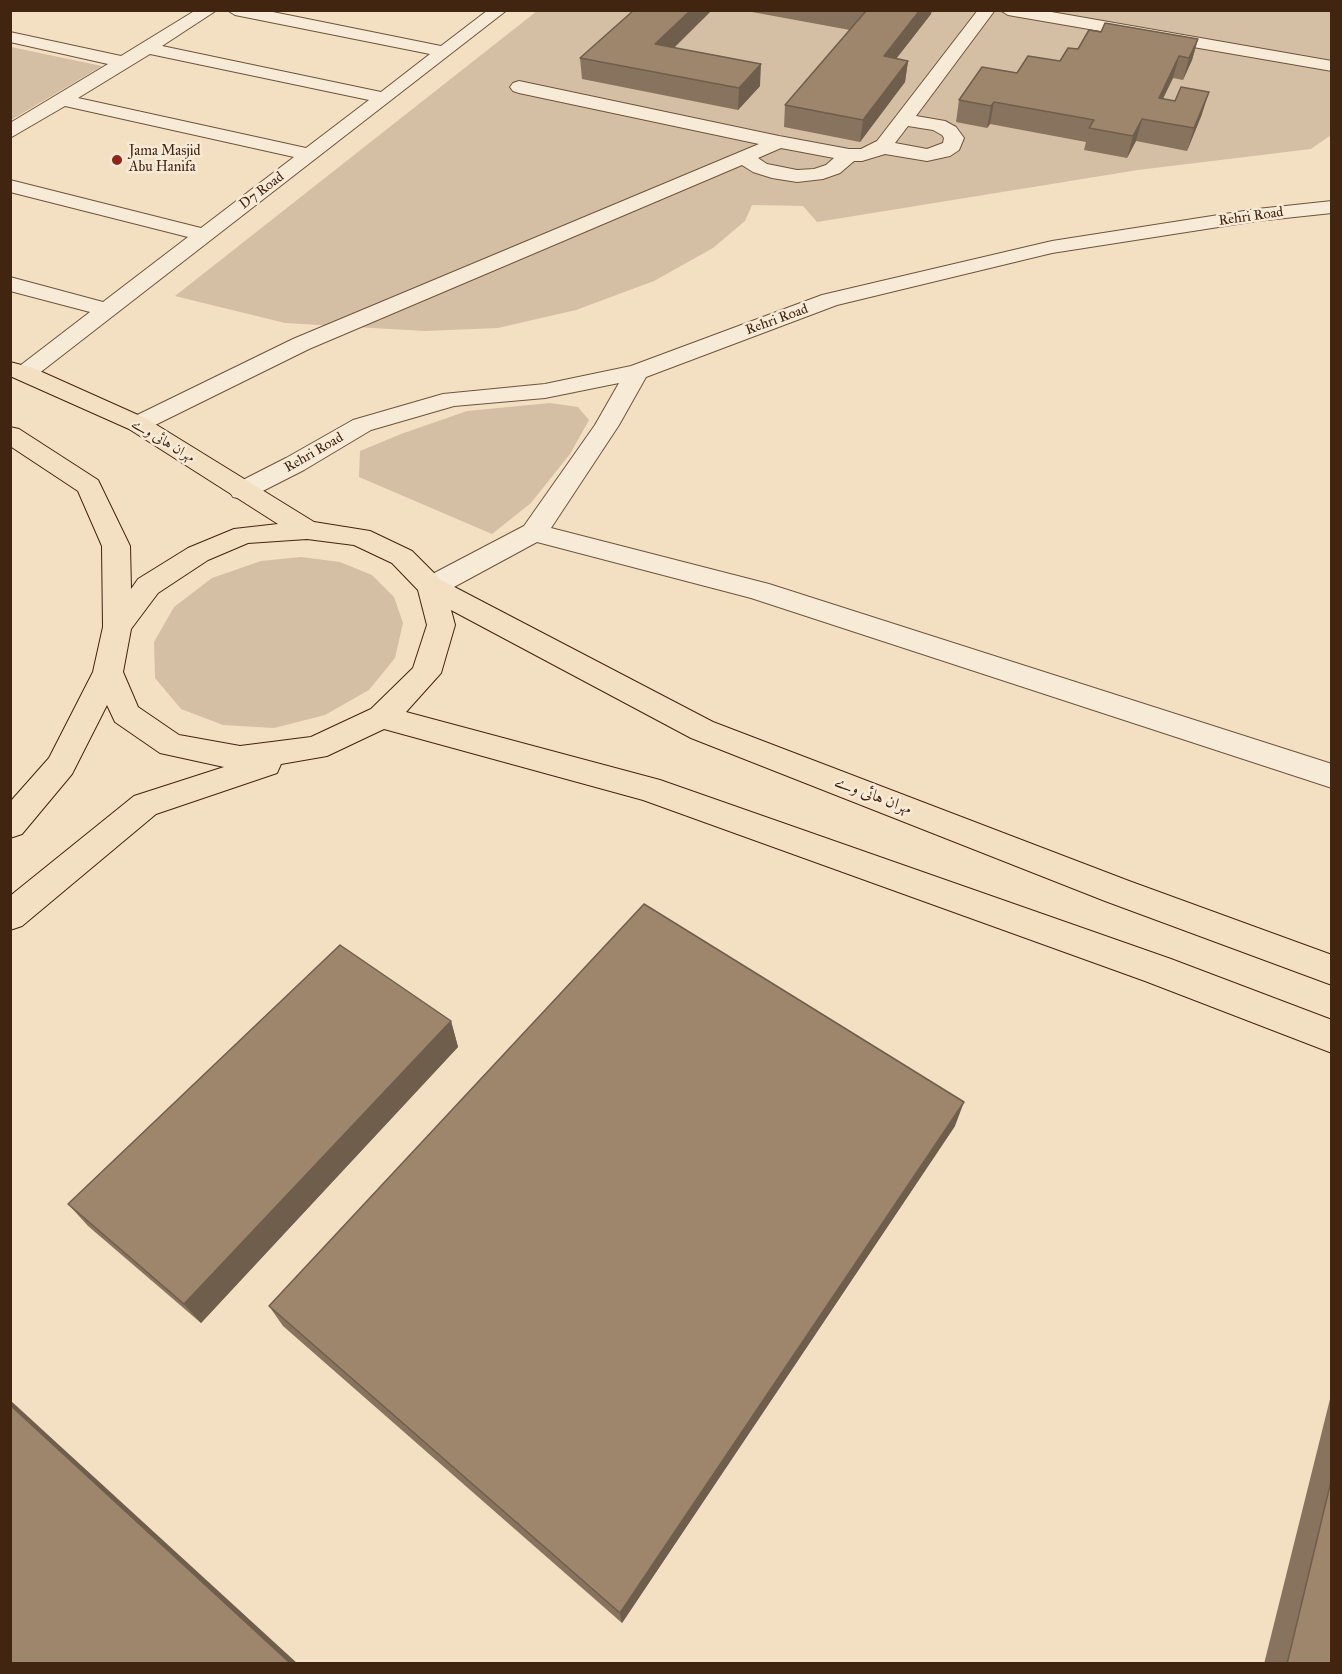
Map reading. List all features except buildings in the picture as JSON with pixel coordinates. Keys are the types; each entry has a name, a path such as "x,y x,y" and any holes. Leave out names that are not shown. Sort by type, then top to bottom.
{"main road":[{"name":"مہران ہائی وے","path":"18,371 138,424 307,530"},
{"path":"10,434 89,486 116,546 117,627 108,672 62,766 10,825"},
{"path":"10,916 146,805 316,748 382,717 426,673 441,625 431,587 402,557 360,537 307,530 244,535 198,554 148,586 117,627"},
{"name":"مہران ہائی وے","path":"431,587 702,730 1118,891 1332,970"},
{"path":"108,672 126,714 171,745 240,758 316,748"},
{"path":"382,717 649,789 1158,970 1332,1037"}],"street":[{"path":"10,132 209,10"},
{"path":"235,10 444,52"},
{"name":"D7 Road","path":"18,371 107,310 499,10"},
{"path":"519,87 779,142 849,155 870,154 884,145 987,10"},
{"path":"1008,10 1332,66"},
{"path":"10,37 123,62"},
{"path":"146,48 385,98"},
{"path":"62,100 310,155"},
{"path":"884,145 895,151 919,155 943,152 952,146 954,138 949,131 938,125 903,120"},
{"path":"138,424 301,344 779,142"},
{"path":"744,157 760,168 779,174 797,176 816,175 833,170 849,155"},
{"path":"10,186 204,235"},
{"name":"Rehri Road","path":"242,491 296,464 362,425 452,399 545,391 637,372 830,300 1030,252 1257,215 1332,207"},
{"path":"10,284 107,310"},
{"path":"431,587 534,532 583,462 637,372"},
{"path":"534,532 759,591 1332,776"}],"shaded area":[{"path":"537,11 1331,11 1331,135 1311,149 1138,170 817,222 803,206 752,205 745,221 713,248 654,281 576,310 498,328 425,331 285,323 175,296"},
{"path":"11,47 102,66 11,120"},
{"path":"550,403 578,407 589,420 570,454 531,503 492,534 359,477 360,451 401,434 467,411"},
{"path":"301,557 340,562 372,575 394,597 403,623 395,658 369,690 325,715 274,728 223,725 181,709 155,678 154,642 174,607 212,578 261,561"}],"place":[{"name":"Jama Masjid Abu Hanifa","path":"117,160"}]}
